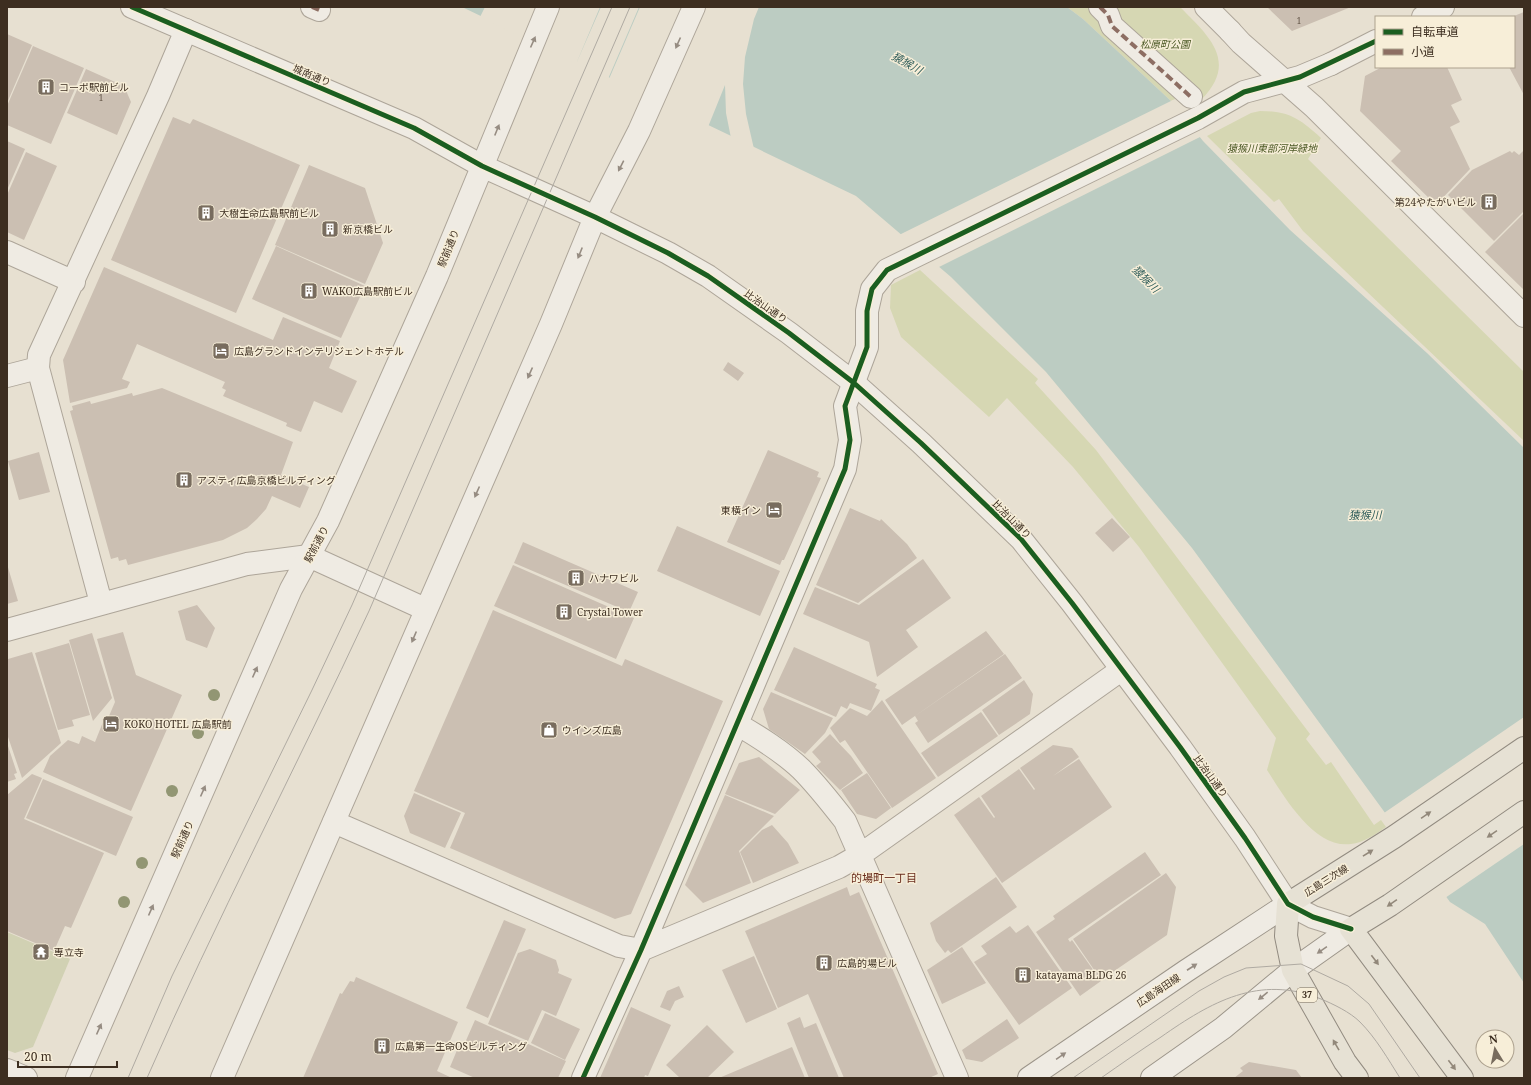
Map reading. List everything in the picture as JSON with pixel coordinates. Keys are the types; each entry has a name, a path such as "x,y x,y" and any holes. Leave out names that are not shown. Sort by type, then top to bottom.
{"main road":[{"name":"広島三次線","path":"1288,904 1394,837 1524,748"},
{"path":"1462,1078 1351,929 1524,812"},
{"name":"37","path":"1288,904 1286,936 1292,970 1345,1062 1357,1078"}],"street":[{"name":"城南通り","path":"132,7 414,128 482,166 595,217"},
{"name":"駅前通り","path":"77,1078 288,596 331,514 437,276 548,7"},
{"path":"222,1078 552,324 595,217 639,131 694,7"},
{"path":"1100,7 1108,16 1112,26 1191,97"},
{"path":"1206,7 1283,81 1314,107 1524,316"},
{"path":"1425,16 1443,7"},
{"path":"101,604 38,368 40,355 186,30"},
{"path":"583,1078 641,950 845,470 850,440 845,406 867,348 866,311 872,289 887,270 1198,118 1244,92 1300,77 1331,64 1375,42"},
{"name":"比治山通り","path":"595,217 668,253 708,276 789,333 854,383 921,443 1021,539 1072,603 1240,831 1288,904 1313,917 1351,929"},
{"path":"7,252 74,282"},
{"path":"7,376 38,368"},
{"path":"7,630 247,564 309,556 426,609"},
{"path":"334,822 619,946 641,950 839,867 860,855 1121,670"},
{"path":"737,724 769,744 800,768 819,788 845,821 957,1078"},
{"name":"広島海田線","path":"1029,1078 1186,971 1288,904"},
{"path":"1152,1078 1223,1028 1292,970 1351,929"},
{"path":"7,1070 26,1078"}],"green space":[{"name":"松原町公園","path":"1067,7 1180,7 1201,28 1216,50 1219,62 1218,74 1212,86 1201,100 1179,97 1171,101 1083,19"},
{"name":"猿猴川東部河岸緑地","path":"1270,111 1294,117 1321,138 1308,159 1524,372 1524,441 1303,231 1279,199 1274,202 1207,136 1251,113"},
{"path":"920,270 1038,379 1035,383 1096,450 1310,734 1306,739 1326,765 1331,762 1374,825 1381,820 1386,827 1360,842 1351,844 1337,843 1325,838 1313,830 1291,806 1267,770 1276,738 1139,547 1073,467 1007,398 989,417 901,337 890,308 891,285"},
{"path":"7,932 70,959 33,1047 15,1053 7,1050"}],"water":[{"name":"猿猴川","path":"462,7 1067,7 1083,19 1171,101 1203,141 1290,230 1427,353 1524,448 1524,983 1485,924 1450,902 1192,548 1046,372 951,277 856,196"}],"pier":[{"path":"485,7 600,7 576,64 480,17"},
{"path":"601,7 639,7 608,79 576,64"},
{"path":"640,7 759,7 754,19 745,57 743,84 746,114 754,149 731,138 726,113 725,85 708,127 609,79"},
{"path":"1173,100 1202,136 937,268 899,235"},
{"path":"1524,717 1524,844 1445,898 1384,813"}],"building":[{"path":"1267,7 1351,7 1292,31"},
{"path":"1524,12 1524,95 1510,68 1515,68 1514,16"},
{"path":"7,34 32,45 7,103"},
{"name":"コーポ駅前ビル","path":"33,46 84,68 51,144 7,125 7,106"},
{"path":"1380,68 1447,68 1462,100 1451,105 1460,122 1450,127 1470,169 1436,205 1391,161 1401,151 1360,111 1365,76"},
{"path":"86,69 124,86 131,102 117,135 67,113"},
{"name":"大樹生命広島駅前ビル","path":"173,117 190,124 193,119 300,165 236,313 111,260"},
{"path":"7,141 25,149 7,190"},
{"name":"第24やたがいビル","path":"1524,150 1524,211 1494,241 1448,195 1472,170 1510,151 1512,153 1514,151 1519,155"},
{"path":"26,152 57,166 24,240 7,232 7,195"},
{"name":"新京橋ビル","path":"309,165 365,188 383,243 365,284 275,245"},
{"path":"1524,213 1524,290 1485,252"},
{"name":"WAKO広島駅前ビル","path":"276,246 365,286 341,338 252,299"},
{"path":"104,267 273,340 283,317 340,341 329,368 357,381 342,413 314,401 301,432 286,426 287,423 223,396 226,390 222,388 225,382 137,344 122,379 130,382 127,388 70,403 63,360"},
{"path":"728,362 744,373 738,381 723,370"},
{"name":"アスティ広島京橋ビルディング","path":"162,388 293,442 281,475 309,487 300,508 272,496 266,509 247,528 223,540 128,565 126,559 119,561 118,557 111,559 70,411 73,410 72,406 90,401 91,404 132,393 133,396"},
{"name":"東横イン","path":"768,450 819,472 817,477 821,478 784,560 782,560 780,565 727,542"},
{"path":"39,452 50,492 19,500 8,461"},
{"path":"850,508 880,521 881,519 907,544 917,558 858,603 816,585"},
{"path":"1112,518 1130,537 1113,552 1095,533"},
{"path":"677,526 780,571 760,616 657,571"},
{"name":"ハナワビル","path":"523,542 638,592 629,612 514,563"},
{"path":"923,559 951,598 906,630 918,647 877,677 869,642 803,614 815,587 859,605"},
{"path":"7,564 18,601 7,604"},
{"name":"Crystal Tower","path":"513,565 634,618 616,659 494,606"},
{"path":"197,605 215,628 207,648 186,640 178,611"},
{"path":"493,610 622,666 625,659 723,701 631,914 615,919 450,848 465,813 414,791"},
{"path":"986,631 1004,654 902,725 885,700"},
{"path":"123,632 136,675 182,695 131,811 43,772 50,756 68,740 79,744 82,736 95,742 103,722 106,723 115,702 97,639"},
{"path":"92,633 112,698 93,721 69,640"},
{"path":"69,643 90,715 72,720 74,726 58,730 35,653"},
{"path":"794,647 877,684 875,688 880,690 871,711 850,703 847,709 841,706 836,717 774,690"},
{"path":"32,652 61,743 22,778 7,734 7,657 8,659"},
{"path":"1005,654 1022,678 928,743 915,723 918,721 915,716"},
{"path":"1024,680 1033,694 1030,714 999,735 982,710"},
{"path":"771,692 833,718 825,733 805,754 769,729 763,709"},
{"path":"882,700 936,778 892,808 845,740 840,743 830,728 850,708 867,716"},
{"path":"981,712 998,736 938,777 921,753"},
{"path":"830,734 851,756 863,773 840,790 816,766 821,762 812,752"},
{"path":"7,743 17,773 14,774 16,779 7,782"},
{"path":"1053,745 1072,748 1079,757 1053,776 1079,759 1112,807 1002,883 954,815 979,797 994,818 995,817 981,796 1019,769 1034,790 1035,789 1020,768"},
{"path":"759,757 800,790 775,814 725,794 739,763"},
{"path":"867,773 891,808 876,819 857,814 841,790"},
{"path":"32,774 42,778 24,819 104,853 71,928 65,926 54,951 7,931 7,795"},
{"path":"43,779 133,817 116,856 26,818"},
{"path":"414,793 461,813 445,848 410,833 404,816"},
{"path":"725,795 774,816 739,851 751,883 703,903 685,885"},
{"path":"772,825 788,843 799,863 753,883 740,852 762,830"},
{"path":"1145,852 1161,875 1068,939 1070,942 1072,940 1101,981 1080,996 1036,932 1055,919 1053,916"},
{"path":"1166,873 1176,887 1167,935 1101,980 1073,939"},
{"path":"996,877 1017,907 951,953 948,950 945,953 936,941 930,923"},
{"name":"広島的場ビル","path":"847,887 850,896 859,892 938,1074 929,1078 844,1078 808,994 778,1008 745,931"},
{"path":"504,920 526,929 488,1018 466,1008"},
{"name":"katayama BLDG 26","path":"1028,925 1072,988 1019,1025 974,962 987,954 981,946 1010,926 1016,933"},
{"path":"962,947 986,983 942,1004 927,970"},
{"path":"530,949 556,960 559,970 558,973 572,979 556,1016 542,1010 528,1041 488,1024 518,953"},
{"path":"754,956 777,1009 746,1023 722,970"},
{"name":"広島第一生命OSビルディング","path":"356,977 458,1022 437,1071 452,1078 303,1078 340,993 342,994 350,981 354,982"},
{"path":"679,986 684,997 675,1001 670,1011 660,1007 667,991"},
{"path":"631,1007 671,1025 648,1076 645,1075 644,1078 600,1078"},
{"path":"545,1013 580,1029 565,1060 531,1043"},
{"path":"800,1017 804,1028 816,1023 839,1078 809,1078 787,1023"},
{"path":"1007,1019 1019,1038 982,1062 966,1059 962,1050"},
{"path":"475,1020 566,1061 558,1078 475,1078 450,1067 460,1043 464,1045"},
{"path":"707,1025 734,1052 707,1078 680,1078 666,1065"},
{"path":"792,1047 805,1078 719,1078"},
{"path":"1249,1062 1296,1070 1302,1078 1234,1078 1243,1071 1240,1068"}],"tram line":[{"path":"128,1078 172,976 352,605 612,7"},
{"path":"147,1078 228,902 369,611 630,7"},
{"path":"1073,1078 1199,991 1224,977 1246,968 1301,964 1348,986 1369,1004 1420,1078"},
{"path":"1101,1078 1180,1024 1217,1003 1256,991 1277,989 1298,992 1321,999 1351,1015 1360,1022 1382,1049 1400,1078"}],"marked path":[{"path":"312,7 319,10"},
{"path":"1100,7 1108,15 1112,26 1191,97"}],"cycle path":[{"path":"132,7 414,128 482,166 595,217 668,253 708,276 789,333 854,383 921,443 1021,539 1072,603 1180,747 1245,838 1288,904 1313,917 1351,929"},
{"path":"583,1078 641,950 845,469 850,440 845,406 867,347 867,311 872,289 887,270 1198,118 1244,92 1300,77 1375,41"}],"place":[{"name":"コーポ駅前ビル","path":"46,87"},
{"name":"第24やたがいビル","path":"1489,202"},
{"name":"大樹生命広島駅前ビル","path":"206,213"},
{"name":"新京橋ビル","path":"330,229"},
{"name":"WAKO広島駅前ビル","path":"309,291"},
{"name":"広島グランドインテリジェントホテル","path":"221,351"},
{"name":"アスティ広島京橋ビルディング","path":"184,480"},
{"name":"東横イン","path":"774,510"},
{"name":"ハナワビル","path":"576,578"},
{"name":"Crystal Tower","path":"564,612"},
{"name":"KOKO HOTEL 広島駅前","path":"111,724"},
{"name":"ウインズ広島","path":"549,730"},
{"name":"専立寺","path":"41,952"},
{"name":"広島的場ビル","path":"824,963"},
{"name":"katayama BLDG 26","path":"1023,975"},
{"name":"広島第一生命OSビルディング","path":"382,1046"}],"district":[{"name":"的場町一丁目","path":"884,878"}]}
